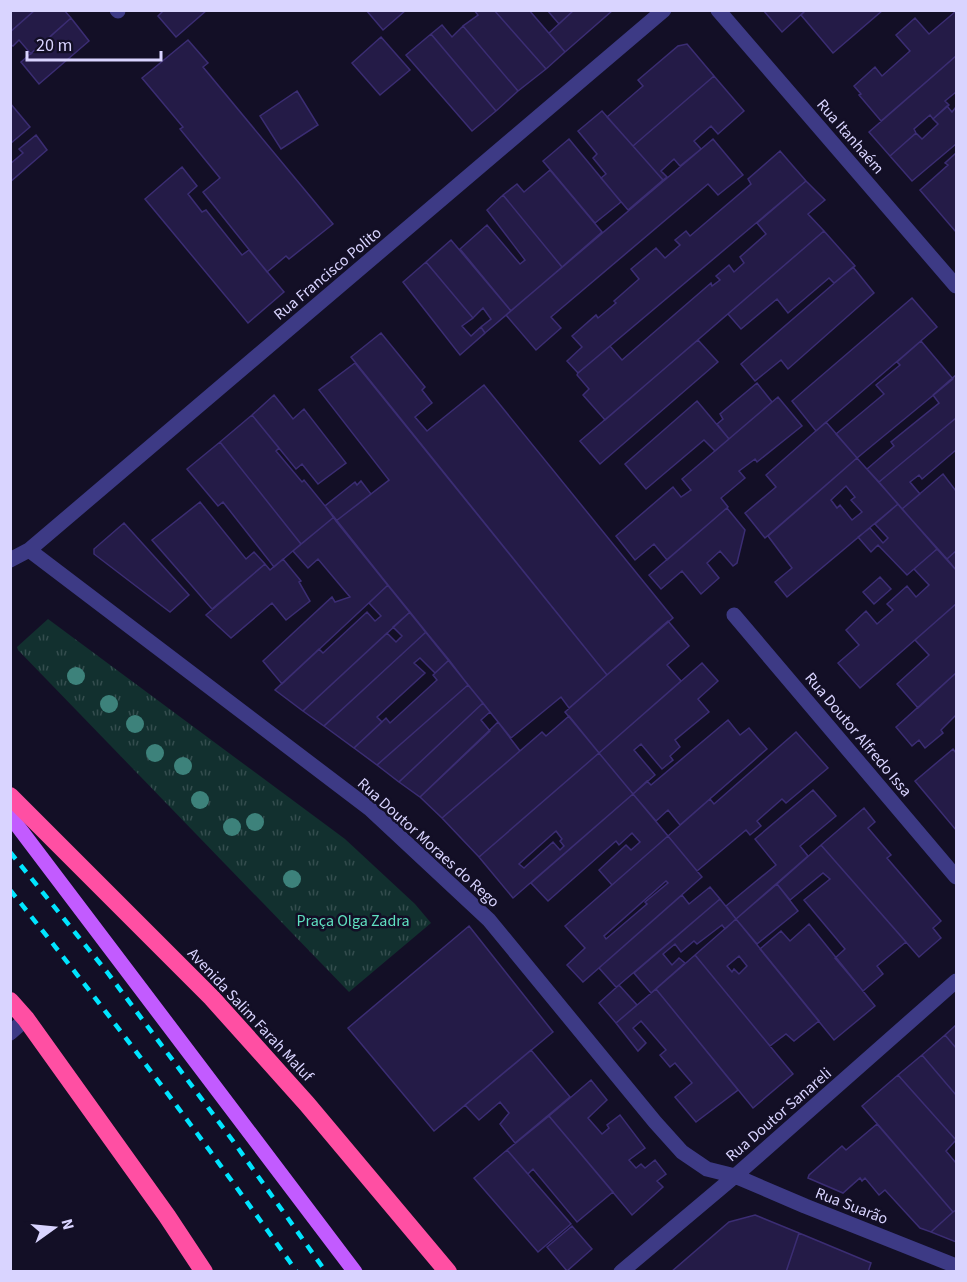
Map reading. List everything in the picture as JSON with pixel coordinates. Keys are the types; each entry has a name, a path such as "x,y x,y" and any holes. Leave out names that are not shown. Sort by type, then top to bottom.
{"highway":[{"name":"Avenida Salim Farah Maluf","path":"10,796 212,998 308,1104 448,1272"},
{"path":"10,1001 26,1019 167,1216 204,1272"}],"main road":[{"path":"10,816 324,1227 355,1272"}],"street":[{"name":"Rua Francisco Polito","path":"10,560 29,550 664,10"},
{"name":"Rua Itanhaém","path":"718,10 957,286"},
{"name":"Rua Doutor Moraes do Rego","path":"29,550 370,809 489,920 682,1152 707,1169 735,1176"},
{"name":"Rua Doutor Alfredo Issa","path":"734,615 957,877"},
{"name":"Rua Doutor Sanareli","path":"621,1272 735,1176 957,981"},
{"path":"10,1033 26,1019"},
{"name":"Rua Suarão","path":"735,1176 957,1266"}],"green space":[{"name":"Praça Olga Zadra","path":"48,619 345,839 415,904 431,923 349,992 18,650 17,647"}],"building":[{"path":"10,10 35,10 10,32"},
{"path":"35,10 64,10 71,18 31,54 19,40 13,46 10,44 10,32"},
{"path":"164,10 207,10 176,37 158,16"},
{"path":"366,10 406,10 383,30"},
{"path":"474,10 494,10 546,69 518,91 463,26 478,15"},
{"path":"494,10 529,10 565,52 546,69"},
{"path":"547,10 574,10 559,24"},
{"path":"574,10 613,10 565,52 549,33"},
{"path":"763,10 806,10 782,32"},
{"path":"806,10 883,10 833,53 801,15"},
{"path":"956,11 956,56 881,121 854,86 875,67 882,76 910,51 896,35 915,18 929,34"},
{"path":"71,18 89,41 39,84 21,62"},
{"path":"442,25 452,37 463,26 518,91 496,111 431,34"},
{"path":"431,34 496,111 472,131 406,55"},
{"path":"381,37 410,70 380,95 352,63"},
{"path":"188,40 208,63 203,67 333,224 289,259 286,256 267,272 203,192 220,178 180,129 183,127 142,78"},
{"path":"687,44 714,76 633,146 607,117 643,86 638,80 678,46"},
{"path":"956,56 956,92 945,101 949,105 933,119 930,115 914,129 916,133 890,156 869,132"},
{"path":"714,76 744,111 718,134 711,126 694,141 701,149 680,166 674,159 661,171 667,177 663,180 633,146"},
{"path":"297,91 318,125 281,149 260,116"},
{"path":"10,103 30,127 10,144"},
{"path":"947,106 952,112 956,107 956,144 912,181 890,156 916,133 922,139 938,124 933,119"},
{"path":"602,111 663,180 628,210 601,178 606,174 593,158 597,154 578,131"},
{"path":"36,135 47,150 10,182 10,164 23,153 19,149"},
{"path":"569,139 621,202 595,223 543,161"},
{"path":"713,139 743,175 718,195 708,184 551,317 561,328 536,350 506,315"},
{"path":"780,151 806,181 578,373 567,361 582,347 572,336 596,315 598,318 616,303 614,301 639,279 631,269 656,248 665,258 680,245 675,240 686,231 690,236 751,184 748,179"},
{"path":"956,153 956,232 920,190 948,165 945,163"},
{"path":"182,167 197,186 188,194 202,212 206,210 242,255 249,250 284,292 248,323 145,199"},
{"path":"550,170 602,232 562,267 503,195 517,184 524,192"},
{"path":"806,181 825,200 808,214 824,231 605,420 583,395 589,389 577,375 578,373 610,346 622,360 711,283 712,286 720,280 716,276 729,265 734,272 744,263 740,257 766,234 757,223"},
{"path":"503,195 562,267 511,311 460,249 487,225 520,264 525,260 487,210"},
{"path":"824,231 855,266 834,283 829,278 788,313 777,299 741,329 728,314"},
{"path":"451,240 511,311 485,333 481,327 491,319 483,308 473,318 426,262"},
{"path":"426,262 473,318 462,326 471,336 481,327 485,333 460,355 403,282"},
{"path":"853,267 874,293 788,369 781,360 755,381 741,364"},
{"path":"912,298 937,327 816,431 792,401"},
{"path":"381,333 425,387 422,390 432,403 415,417 427,431 484,385 673,618 607,675 351,357"},
{"path":"698,340 718,362 600,464 580,441"},
{"path":"921,341 953,379 857,458 836,434 884,394 876,385 900,365 897,362"},
{"path":"355,363 607,675 569,708 561,697 511,738 336,521 389,480 319,390"},
{"path":"956,375 956,418 879,482 867,469 894,446 891,442 939,403 933,395"},
{"path":"757,383 772,402 729,439 717,424 723,419 720,414"},
{"path":"274,395 293,419 304,409 346,463 318,484 302,464 296,469 252,415"},
{"path":"778,397 802,426 757,462 755,459 739,471 745,478 721,498 728,507 667,560 654,544 635,560 616,536 673,487 681,497 691,490 682,479"},
{"path":"697,401 729,439 715,451 704,440 646,489 625,464"},
{"path":"252,415 279,448 276,451 302,482 304,480 334,517 301,544 220,442"},
{"path":"956,418 956,450 922,479 919,475 910,482 920,494 902,509 879,482"},
{"path":"826,422 857,458 765,538 745,513 776,487 766,475"},
{"path":"220,442 301,544 274,567 223,502 218,506 187,469"},
{"path":"857,458 898,504 787,597 775,582 792,568 768,536","holes":["846,486 855,497 851,500 862,512 852,520 840,505 837,508 831,500"]},
{"path":"943,474 956,491 956,551 947,559 902,509"},
{"path":"361,481 371,494 336,521 325,506 355,482 357,485"},
{"path":"200,502 246,559 254,552 265,564 212,609 152,540"},
{"path":"898,504 937,549 907,575 878,545 871,552 858,537 870,528 883,543 888,538 875,524"},
{"path":"727,508 745,530 737,563 733,566 720,551 707,563 719,578 701,594 682,571 661,589 649,575"},
{"path":"334,517 388,585 282,684 263,661 332,597 335,602 350,597 318,559 308,568 293,551"},
{"path":"124,523 189,595 170,612 94,554 94,549"},
{"path":"937,549 956,570 956,604 860,688 838,663 859,645 846,630 866,611 877,624 893,610 887,604 907,586 916,597 929,585 914,569"},
{"path":"956,551 956,570 947,559"},
{"path":"283,559 301,581 299,582 310,601 286,620 272,603 231,638 206,615 265,564 270,570"},
{"path":"880,577 891,589 874,604 863,592"},
{"path":"388,585 410,612 303,711 275,690 319,649 323,653 367,612 375,621 381,616 369,603"},
{"path":"956,604 956,673 918,708 897,684 929,655 915,640"},
{"path":"410,612 426,632 324,726 303,711 387,633 396,642 402,636 393,627"},
{"path":"668,621 689,646 667,665 681,681 599,753 565,712"},
{"path":"426,632 449,660 435,673 420,658 414,663 425,673 377,717 382,722 354,748 324,726"},
{"path":"449,660 468,685 377,765 354,748 386,718 390,723 437,680 433,675"},
{"path":"702,663 718,681 698,699 709,712 675,740 680,747 670,756 673,760 662,769 641,744 634,750 655,775 633,794 599,753"},
{"path":"956,673 956,715 941,730 943,733 925,748 919,740 912,746 896,727"},
{"path":"468,685 483,703 399,782 377,765"},
{"path":"483,703 490,712 481,720 490,731 420,797 399,782"},
{"path":"569,716 599,753 479,857 442,818 542,732 546,736"},
{"path":"728,720 740,735 749,728 767,749 680,825 668,810 656,821 633,794 647,781 651,785"},
{"path":"498,722 520,751 442,818 420,797"},
{"path":"796,732 828,768 786,803 782,799 757,821 761,826 750,835 746,830 697,871 668,836 710,799 714,804"},
{"path":"953,749 956,753 956,830 915,781"},
{"path":"599,753 633,794 513,898 479,857","holes":["556,831 562,839 560,841 564,846 560,850 553,842 524,868 519,864"]},
{"path":"813,790 836,816 800,846 808,856 736,919 726,906 776,865 755,839"},
{"path":"633,794 668,836 612,885 599,870 626,845 631,850 640,842 632,833 619,845 616,841 548,901 531,883"},
{"path":"864,808 875,822 868,828 891,855 887,858 941,921 933,928 941,938 919,957 821,845"},
{"path":"668,836 702,877 583,982 567,965 585,948 565,926","holes":["666,881 668,883 645,902 647,904 606,939 604,936"]},
{"path":"821,845 906,942 877,966 883,974 863,991 835,958 845,949 804,900 830,879 823,873 790,900 777,884"},
{"path":"777,884 798,911 757,944 736,919"},
{"path":"710,887 720,899 619,985 616,987 599,968 682,895 689,904"},
{"path":"720,899 736,919 725,929 722,925 697,944 694,941 681,952 675,944 663,954 672,965 679,958 685,963 651,993 634,973"},
{"path":"736,919 819,1021 794,1041 786,1034 770,1046 695,955","holes":["739,956 747,966 739,974 734,969 732,972 727,966"]},
{"path":"809,924 875,1006 834,1040 760,949 781,931 790,941"},
{"path":"469,926 553,1032 434,1131 348,1028"},
{"path":"695,955 793,1074 753,1108 656,989"},
{"path":"619,985 637,1005 616,1023 599,1003"},
{"path":"656,989 738,1090 696,1122 675,1097 692,1083 675,1063 670,1067 660,1055 666,1050 641,1021 633,1028 646,1043 638,1051 616,1023"},
{"path":"956,1025 956,1048 945,1035"},
{"path":"945,1035 956,1048 956,1095 922,1055"},
{"path":"531,1050 570,1097 515,1143 500,1124 509,1113 500,1102 479,1120 465,1105"},
{"path":"922,1055 956,1095 956,1140 898,1075"},
{"path":"898,1075 956,1140 946,1151 956,1163 956,1210 953,1212 862,1106"},
{"path":"591,1080 607,1100 588,1118 602,1134 609,1128 607,1125 620,1115 645,1148 629,1160 636,1168 641,1164 645,1168 655,1160 666,1174 657,1181 663,1187 632,1215 549,1116"},
{"path":"549,1116 613,1192 577,1222 533,1169 528,1174 507,1150"},
{"path":"877,1124 953,1212 931,1232 920,1228 885,1190 879,1195 865,1178 862,1181 860,1178 843,1193 808,1178 842,1146 846,1150"},
{"path":"507,1150 571,1224 538,1252 474,1178"},
{"path":"956,1210 956,1242 931,1232 953,1212"},
{"path":"755,1215 799,1233 786,1272 671,1272 729,1222"},
{"path":"572,1226 592,1249 567,1271 547,1247"},
{"path":"799,1233 871,1263 868,1272 786,1272"}],"railway":[{"path":"10,852 107,972 233,1141 326,1272"},
{"path":"10,890 156,1079 297,1272"}]}
